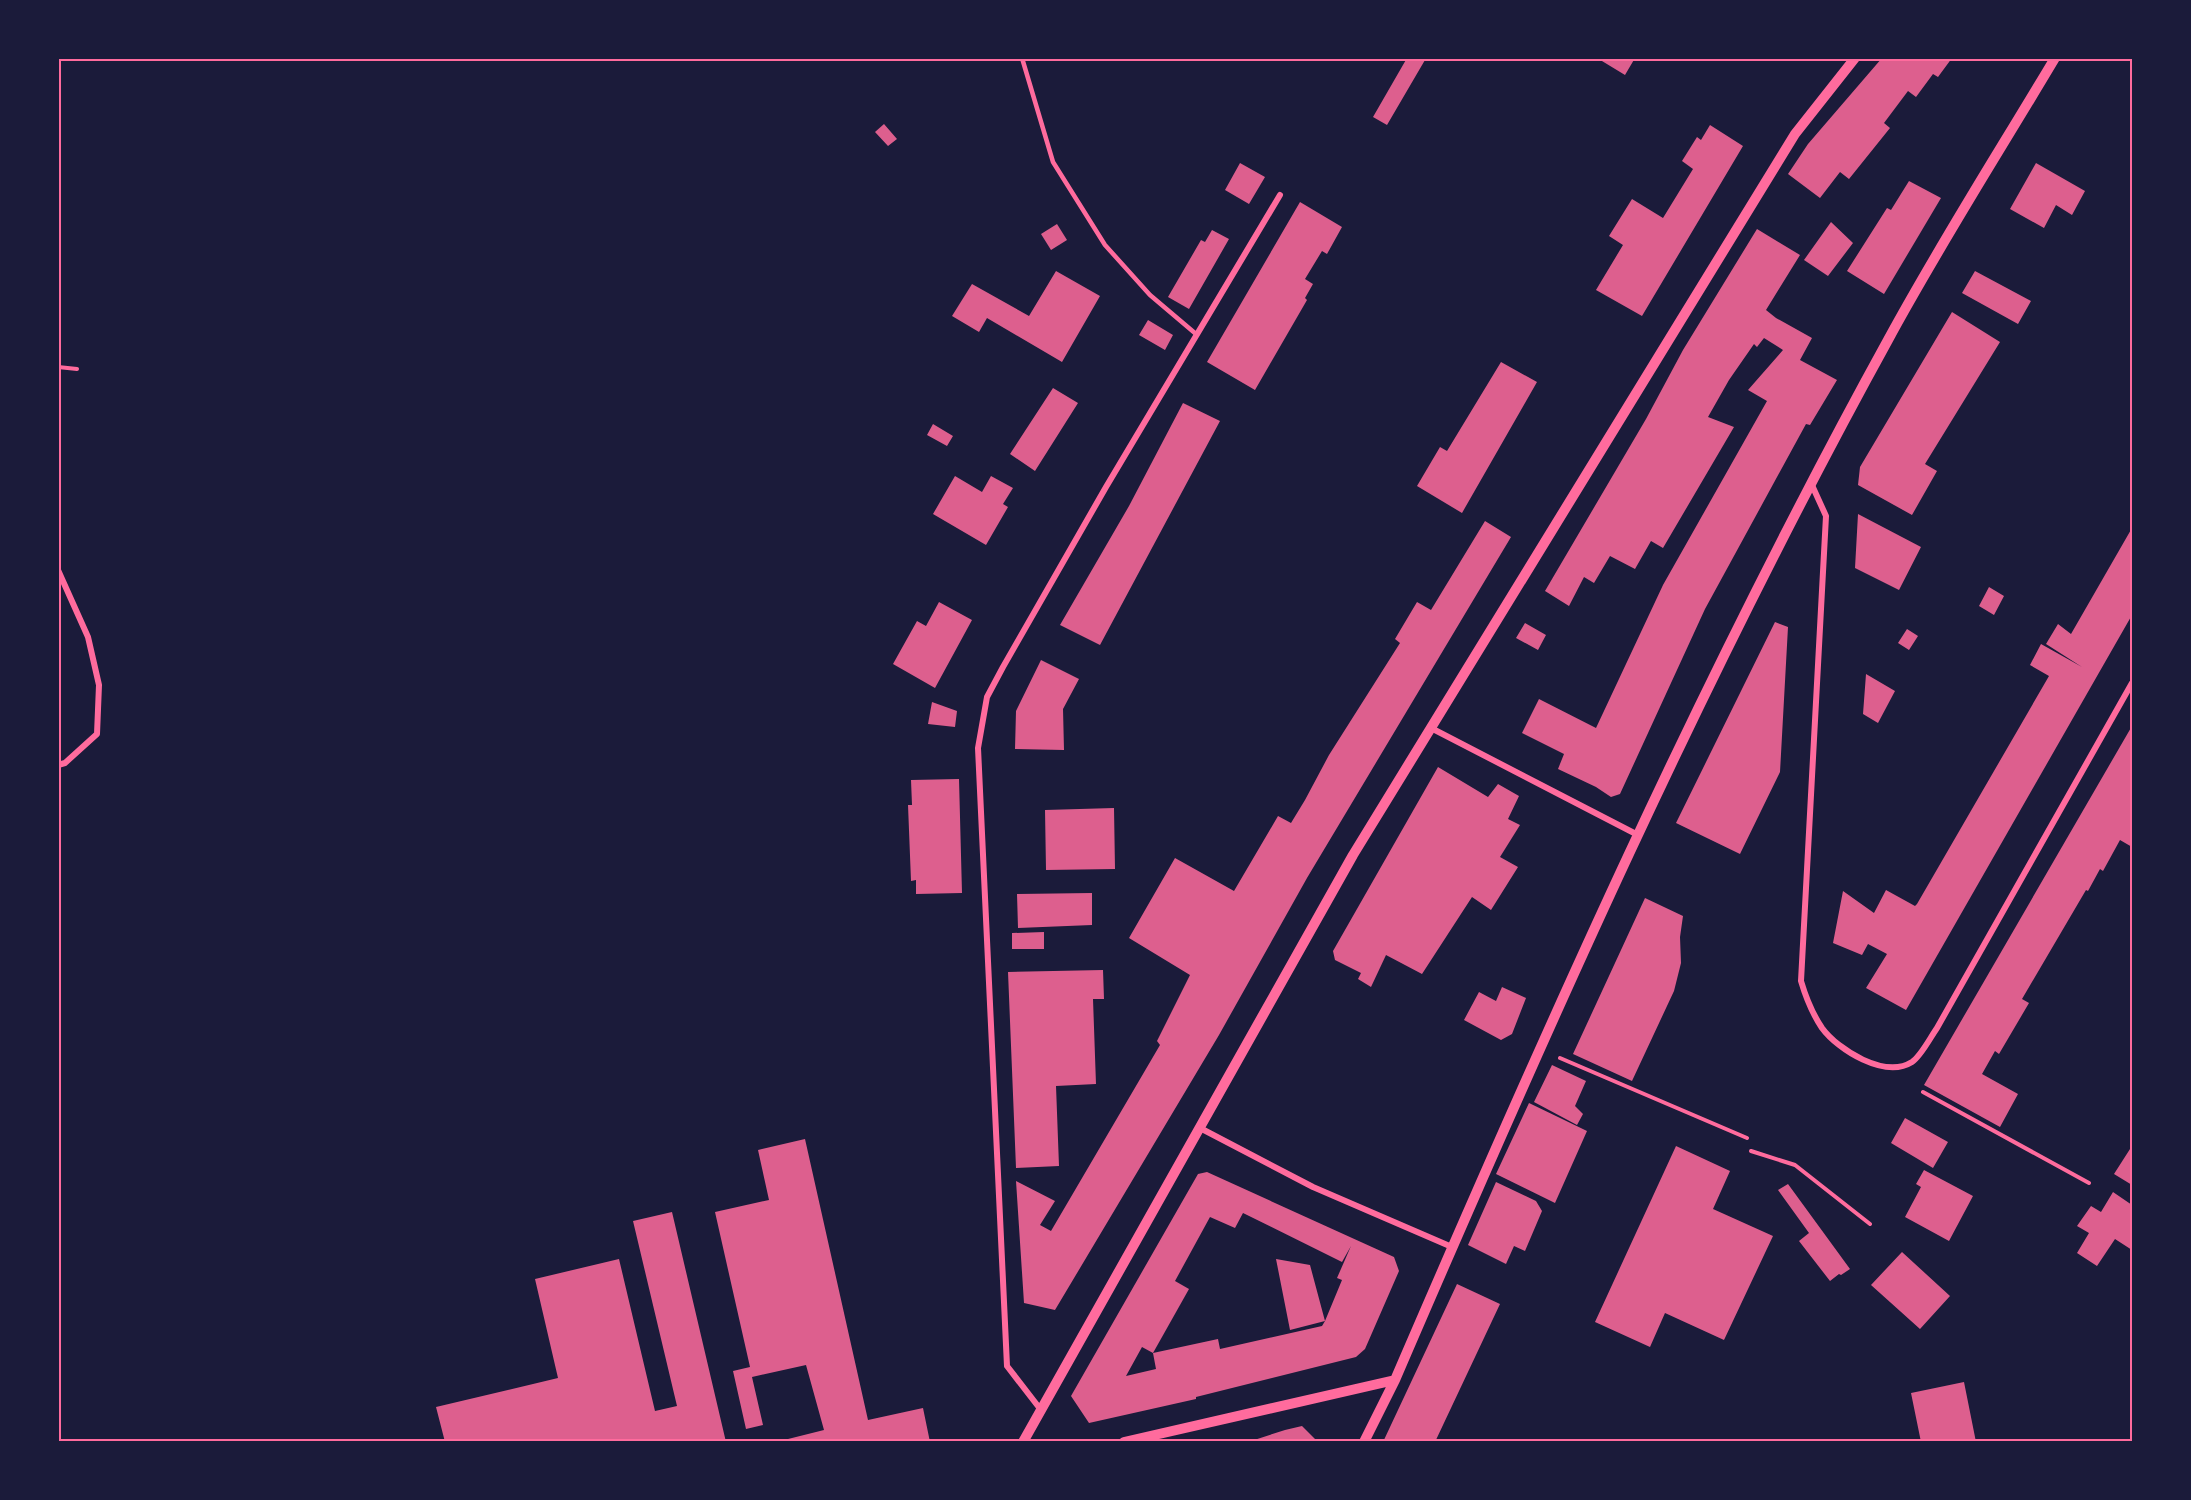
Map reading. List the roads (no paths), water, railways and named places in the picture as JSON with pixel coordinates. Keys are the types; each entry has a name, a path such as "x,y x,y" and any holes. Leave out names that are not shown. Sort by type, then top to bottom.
{"street":[{"path":"1023,1442 1353,855 1795,134 1856,58"},
{"path":"1364,1442 1395,1380 1636,834 1811,483 1889,336 2055,58"},
{"path":"1041,1410 1007,1366 978,748 987,697 1196,334 1281,195"},
{"path":"1811,483 1826,516 1801,981 1809,1007 1824,1031 1863,1062 1894,1068 1913,1062 1942,1018 2133,683"},
{"path":"58,570 88,637 99,685 97,734 62,764"},
{"path":"1431,728 1636,834"},
{"path":"1200,1128 1314,1187 1452,1247"},
{"path":"1124,1442 1395,1380"}],"lane":[{"path":"1022,58 1053,162 1099,236 1150,295 1196,334"}]}
